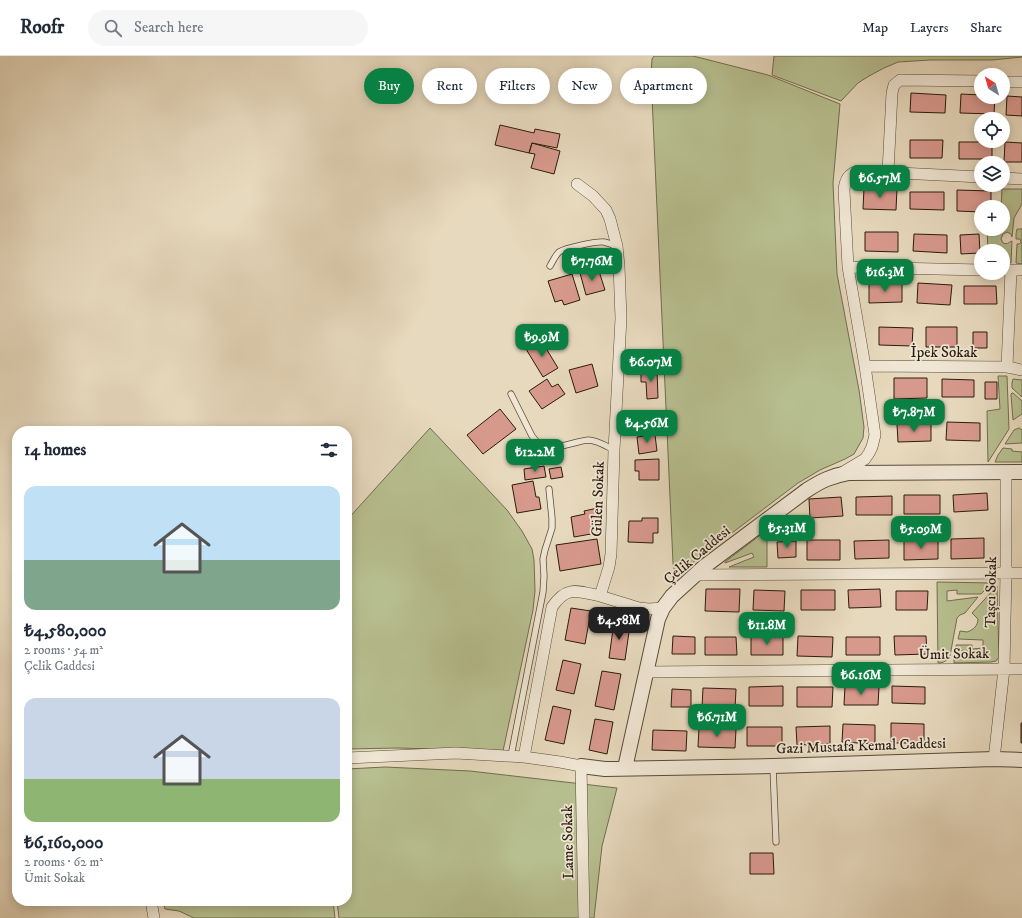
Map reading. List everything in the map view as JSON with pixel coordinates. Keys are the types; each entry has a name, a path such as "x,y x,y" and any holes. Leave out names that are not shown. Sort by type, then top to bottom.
{"street":[{"path":"888,172 892,93 894,85 900,80 974,82"},
{"path":"1010,82 1022,82"},
{"path":"838,475 864,459 869,453 875,435 848,267 844,190 845,182 853,172 858,171 974,177"},
{"path":"1010,178 1022,179"},
{"name":"Gülen Sokak","path":"576,184 593,196 606,210 617,246 619,266 621,318 610,560 600,596"},
{"path":"848,267 974,270"},
{"path":"1007,367 1012,270"},
{"name":"İpek Sokak","path":"865,366 1007,367 1022,370"},
{"name":"Taşcı Sokak","path":"994,759 1004,669 1006,472"},
{"name":"Çelik Caddesi","path":"625,768 658,619 663,608 672,596 697,575 705,566 807,490 821,481 838,475 1022,472"},
{"path":"697,575 1022,573"},
{"path":"524,757 552,607 558,598 566,593 575,591 600,596 639,608 663,608"},
{"name":"Ümit Sokak","path":"646,672 1022,669"},
{"path":"352,758 456,753 524,757 581,766"},
{"name":"Gazi Mustafa Kemal Caddesi","path":"581,766 605,769 773,766 994,759 1022,760"},
{"name":"Lame Sokak","path":"581,766 584,918"},
{"path":"152,906 154,918"}],"lane":[{"path":"550,266 559,252 565,250 596,242 604,242 617,246"},
{"path":"511,394 532,436 544,447 552,448 589,440 598,442 614,450"},
{"path":"511,756 544,592 544,550 552,528 549,489"},
{"path":"773,766 776,842"}],"green space":[{"path":"654,56 693,56 768,75 840,104 833,183 837,274 859,390 864,427 863,438 854,454 820,470 798,483 679,573 674,569 673,563 652,104 707,104 707,68 651,68 652,59"},
{"path":"774,56 1022,57 992,60 930,60 898,62 858,83 841,101 772,75"},
{"path":"1010,189 1022,189 1022,204 1014,218 1012,237 1010,234 1010,200 1001,200 1002,192 1010,192"},
{"path":"1017,229 1022,229 1022,264 1016,263 1017,244 1021,242 1020,239 1016,239"},
{"path":"987,236 1002,236 1001,239 1005,244 988,244"},
{"path":"1012,241 1011,263 1010,244 1007,244"},
{"path":"998,376 1007,376 1009,429 988,462 987,411 1000,409"},
{"path":"1013,379 1022,380 1022,397 1012,388"},
{"path":"1012,393 1022,401 1022,414 1013,420 1011,395"},
{"path":"430,428 507,510 522,531 532,549 534,560 535,591 533,610 503,751 398,748 352,749 352,514"},
{"path":"1019,428 1022,430 1022,443 1005,444 1014,430"},
{"path":"1003,448 1022,452 1022,462 995,462"},
{"path":"767,530 767,567 729,567 754,557 752,553 725,563 725,562"},
{"path":"937,582 992,583 981,594 957,594 957,590 947,591 947,601 978,597 965,613 957,618 950,656 942,663 938,663"},
{"path":"997,586 999,657 996,661 991,662 954,663 954,655 981,655 983,653 956,650 956,645 972,645 972,649 983,648 983,640 958,639 960,631 967,632 976,626 978,619 972,613"},
{"path":"385,767 470,771 617,788 602,846 594,918 339,918 338,906 352,906 352,769"},
{"path":"164,906 334,906 335,918 194,918 179,911 165,909"}],"building":[{"path":"911,93 946,95 945,113 910,112"},
{"path":"961,94 974,95 974,104 995,104 994,112 960,113"},
{"path":"1010,96 1022,97 1022,116 1010,115 1010,112 1006,112 1007,104 1010,104"},
{"path":"500,125 534,133 535,129 560,134 557,148 532,143 529,153 495,145"},
{"path":"910,140 943,140 942,158 910,158"},
{"path":"959,142 974,142 974,148 992,148 992,156 974,156 974,159 959,159"},
{"path":"1010,142 1022,143 1022,162 1010,162 1010,156 1004,156 1005,148 1010,148"},
{"path":"532,143 560,151 554,174 531,168 535,154 529,153"},
{"path":"864,188 897,188 896,210 863,209"},
{"path":"957,190 991,192 991,200 974,200 974,212 957,211"},
{"path":"910,192 944,192 944,210 910,209"},
{"path":"865,232 898,232 898,252 865,251"},
{"path":"914,234 947,235 947,253 913,251"},
{"path":"974,234 974,236 979,236 980,244 974,244 974,253 961,254 960,235"},
{"path":"598,268 605,290 586,295 580,273"},
{"path":"572,274 580,300 564,305 562,300 555,302 548,281"},
{"path":"869,283 902,283 902,302 869,303"},
{"path":"918,283 952,285 950,305 917,303"},
{"path":"964,286 996,286 997,304 964,304"},
{"path":"879,327 913,328 912,346 879,345"},
{"path":"926,327 957,327 957,347 926,347"},
{"path":"973,332 987,332 987,348 973,348"},
{"path":"541,340 558,368 543,377 526,349"},
{"path":"592,364 598,386 576,393 569,370"},
{"path":"657,370 658,398 647,399 646,382 641,382 641,371"},
{"path":"894,378 927,378 927,398 894,399"},
{"path":"547,379 552,387 558,384 565,394 542,409 529,391"},
{"path":"942,379 974,380 974,397 942,397"},
{"path":"985,382 997,382 997,399 985,399"},
{"path":"500,409 516,429 483,454 467,435"},
{"path":"947,422 980,423 980,441 946,440"},
{"path":"897,424 931,424 931,441 898,442"},
{"path":"655,435 657,451 639,454 637,437"},
{"path":"659,459 659,480 639,480 639,471 635,471 635,460"},
{"path":"544,466 546,477 525,480 524,469"},
{"path":"561,467 563,477 551,479 549,469"},
{"path":"533,481 536,497 539,497 541,509 517,513 512,485"},
{"path":"987,493 988,510 954,512 953,495"},
{"path":"904,495 940,495 940,514 904,514"},
{"path":"892,496 892,515 856,515 856,497"},
{"path":"841,497 843,516 810,518 809,499"},
{"path":"598,508 602,532 574,537 571,517 585,514 584,511"},
{"path":"642,518 658,518 658,533 653,533 653,543 628,542 629,521 642,521"},
{"path":"984,538 984,558 951,559 951,539"},
{"path":"597,539 601,564 560,571 556,545"},
{"path":"938,539 938,559 904,560 904,540"},
{"path":"807,540 840,540 840,560 807,560"},
{"path":"889,540 889,558 855,559 854,541"},
{"path":"796,541 796,557 778,558 777,542"},
{"path":"706,589 740,589 739,612 705,611"},
{"path":"880,589 881,607 849,608 848,590"},
{"path":"754,590 785,591 784,611 753,610"},
{"path":"801,590 835,590 835,610 801,610"},
{"path":"896,591 928,591 927,610 896,610"},
{"path":"571,608 591,611 585,644 565,640"},
{"path":"614,622 630,625 625,660 609,658"},
{"path":"673,636 695,637 695,654 672,654"},
{"path":"751,636 783,636 783,655 751,655"},
{"path":"798,636 833,637 832,657 797,656"},
{"path":"894,636 926,636 927,654 895,655"},
{"path":"705,637 736,637 737,655 705,655"},
{"path":"846,637 880,637 880,655 846,655"},
{"path":"563,660 581,664 574,694 556,690"},
{"path":"602,671 621,674 614,710 595,706"},
{"path":"783,686 783,706 749,706 749,687"},
{"path":"845,686 879,687 878,705 844,705"},
{"path":"892,686 925,687 925,704 892,703"},
{"path":"797,687 833,687 832,707 797,707"},
{"path":"703,688 736,689 735,709 702,708"},
{"path":"672,689 691,690 691,707 671,707"},
{"path":"553,706 571,710 564,744 545,740"},
{"path":"595,719 613,722 607,754 589,750"},
{"path":"891,723 924,724 924,743 891,743"},
{"path":"1022,723 1022,743 1021,743"},
{"path":"843,724 875,725 875,744 842,742"},
{"path":"830,726 830,744 797,745 796,727"},
{"path":"747,727 782,727 782,746 747,746"},
{"path":"699,728 736,729 735,748 698,747"},
{"path":"653,730 687,731 686,751 652,750"},
{"path":"750,853 773,853 774,874 750,874"}]}
